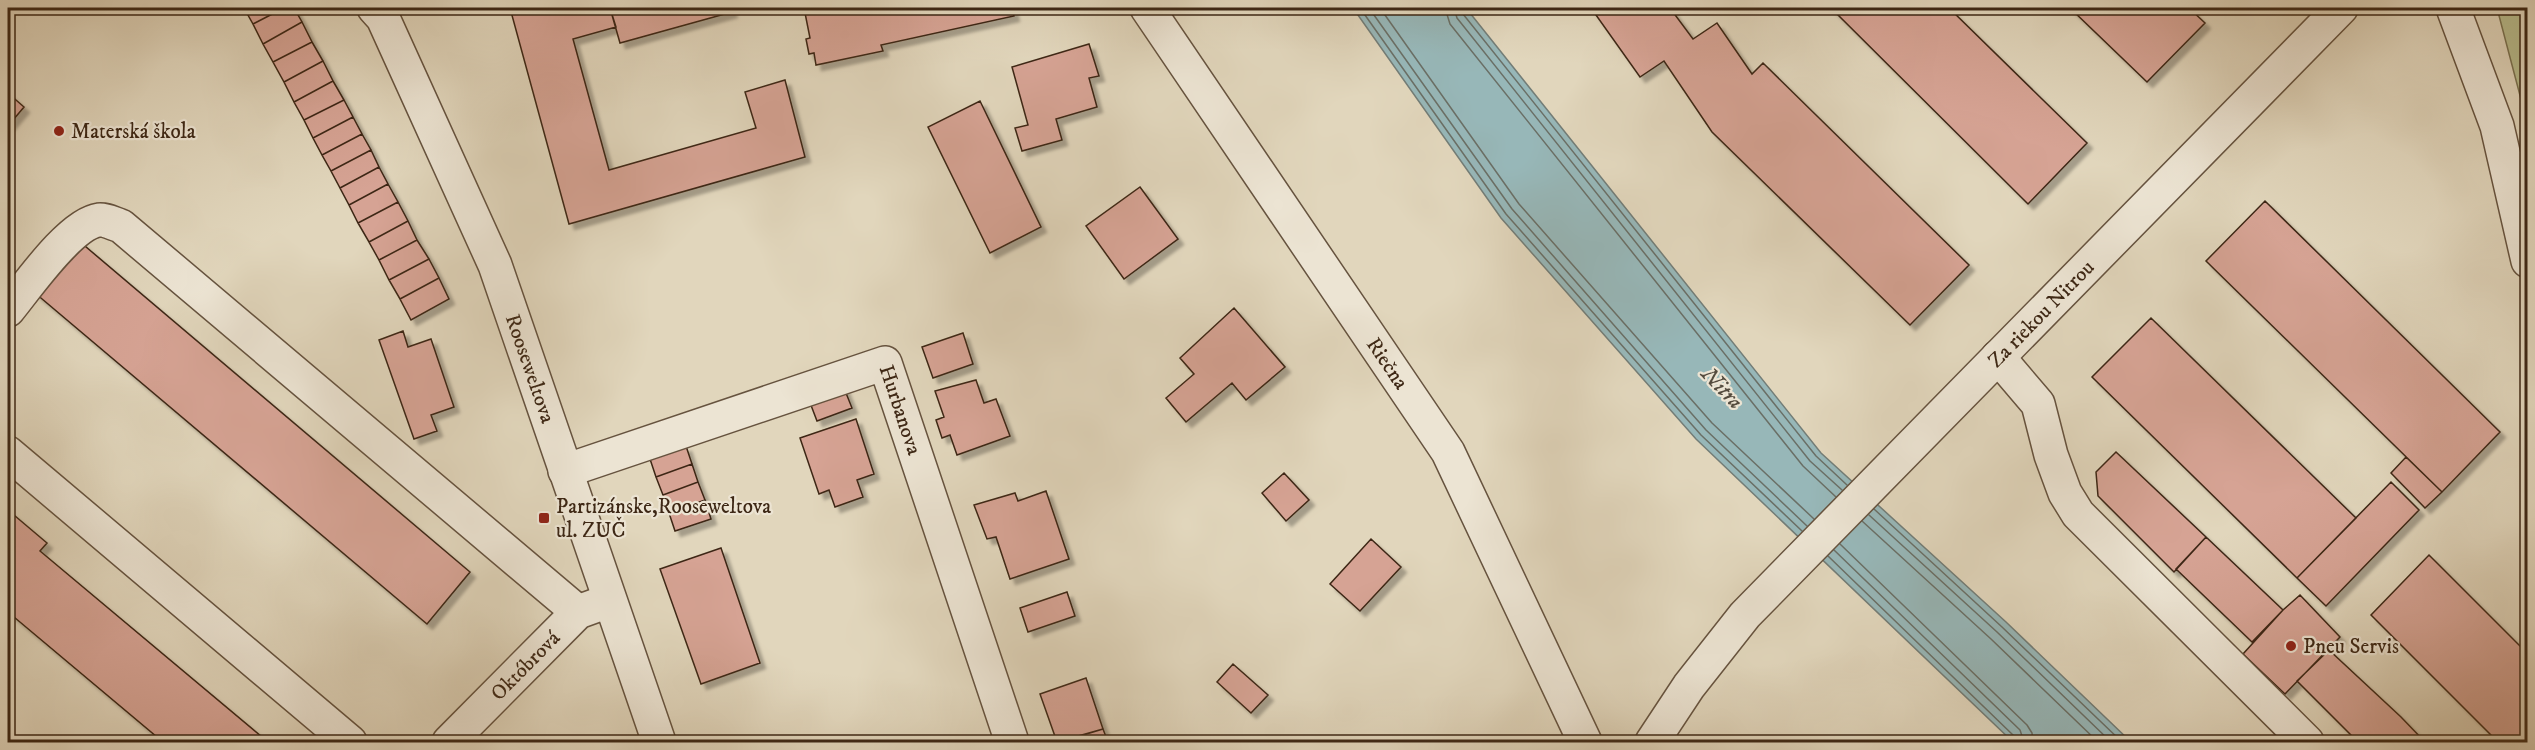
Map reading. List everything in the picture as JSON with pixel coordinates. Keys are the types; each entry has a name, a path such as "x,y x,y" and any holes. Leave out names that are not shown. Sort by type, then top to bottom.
{"street":[{"name":"Rooseweltova","path":"374,8 382,18 495,266 659,742"},
{"name":"Riečna","path":"1147,8 1448,452 1585,742"},
{"name":"Za riekou Nitrou","path":"1652,742 1689,686 1743,617 2342,8"},
{"path":"2453,8 2497,126 2528,261"},
{"path":"8,310 66,239 83,225 100,220 121,226 578,612"},
{"path":"1998,357 2038,404 2051,455 2065,493 2078,514 2307,742"},
{"name":"Hurbanova","path":"565,471 885,363 1012,742"},
{"path":"8,453 350,742"},
{"name":"Októbrová","path":"449,742 578,612 610,600"}],"green space":[{"path":"2497,8 2527,8 2527,122"}],"water":[{"name":"Nitra","path":"1353,8 1466,8 1821,453 2006,622 2131,742 2013,742 1696,439 1501,218"}],"building":[{"path":"244,8 284,8 253,24"},
{"path":"284,8 294,8 302,22 263,44 253,24"},
{"path":"510,8 610,8 616,27 573,39 609,170 756,128 745,92 785,80 805,157 569,224"},
{"path":"610,8 730,8 732,12 620,43"},
{"path":"804,8 1012,8 1014,16 881,45 883,51 816,65 814,53 809,54 806,39 810,38"},
{"path":"1591,8 1670,8 1693,39 1717,23 1752,74 1763,63 1969,265 1910,325 1712,132 1664,61 1640,77"},
{"path":"1831,8 1949,8 2087,143 2028,204"},
{"path":"2070,8 2189,8 2205,23 2147,82"},
{"path":"302,22 312,42 273,62 263,44"},
{"path":"312,42 323,61 284,82 273,62"},
{"path":"1089,44 1099,76 1089,78 1097,107 1056,119 1062,140 1022,151 1015,128 1028,125 1012,67"},
{"path":"323,61 333,81 294,102 284,82"},
{"path":"333,81 344,100 304,120 294,102"},
{"path":"8,93 24,107 8,126"},
{"path":"344,100 353,117 313,138 304,120"},
{"path":"980,101 1041,227 990,253 928,127"},
{"path":"353,117 362,134 322,155 313,138"},
{"path":"362,134 371,150 331,171 322,155"},
{"path":"371,150 379,167 340,188 331,171"},
{"path":"379,167 388,184 349,205 340,188"},
{"path":"388,184 398,202 358,223 349,205"},
{"path":"1140,187 1178,239 1124,279 1086,226"},
{"path":"2265,201 2500,432 2442,492 2206,261"},
{"path":"398,202 408,221 369,242 358,223"},
{"path":"408,221 417,240 379,260 369,242"},
{"path":"417,240 429,259 389,280 379,260"},
{"path":"79,241 470,572 427,624 35,293"},
{"path":"429,259 439,278 400,299 389,280"},
{"path":"439,278 449,299 411,320 400,299"},
{"path":"1234,308 1285,367 1246,400 1232,383 1186,422 1166,398 1194,374 1180,358"},
{"path":"2151,318 2356,518 2297,578 2092,377"},
{"path":"403,331 408,347 431,339 454,407 431,415 437,431 414,439 379,340"},
{"path":"963,333 973,364 933,378 922,347"},
{"path":"976,380 984,403 996,399 1010,436 957,455 950,435 942,438 936,420 944,417 935,391"},
{"path":"844,388 852,408 817,421 809,400"},
{"path":"856,419 874,474 857,480 863,497 835,507 829,490 819,494 800,438"},
{"path":"686,446 692,464 656,477 650,459"},
{"path":"2116,452 2206,537 2174,572 2098,496 2096,472"},
{"path":"2406,457 2442,492 2425,508 2391,473"},
{"path":"692,464 698,482 663,495 656,477"},
{"path":"1284,473 1309,500 1286,521 1262,493"},
{"path":"698,482 705,500 669,513 663,495"},
{"path":"2391,482 2419,510 2326,606 2297,578"},
{"path":"1046,491 1069,559 1010,579 996,537 987,539 974,505 1015,493 1018,501"},
{"path":"705,500 711,519 675,531 669,513"},
{"path":"8,510 47,543 40,551 268,742 163,742 8,612"},
{"path":"2206,537 2283,610 2252,642 2176,569"},
{"path":"1371,539 1401,567 1360,611 1330,584"},
{"path":"721,548 760,663 701,684 660,569"},
{"path":"2429,555 2528,654 2528,742 2498,742 2371,615"},
{"path":"1067,592 1075,616 1028,632 1020,608"},
{"name":"Pneu Servis","path":"2300,595 2340,637 2285,694 2243,654 2283,610"},
{"path":"2329,650 2425,742 2358,742 2297,681"},
{"path":"1233,664 1268,695 1251,713 1217,682"},
{"path":"1086,678 1103,729 1057,742 1040,694"},
{"path":"1103,729 1108,742 1060,742"},
{"path":"596,736 598,742 577,742 581,741"}],"place":[{"name":"Materská škola","path":"59,131"},
{"name":"Partizánske,Rooseweltova ul. ZUČ","path":"544,518"},
{"name":"Pneu Servis","path":"2291,646"}]}
